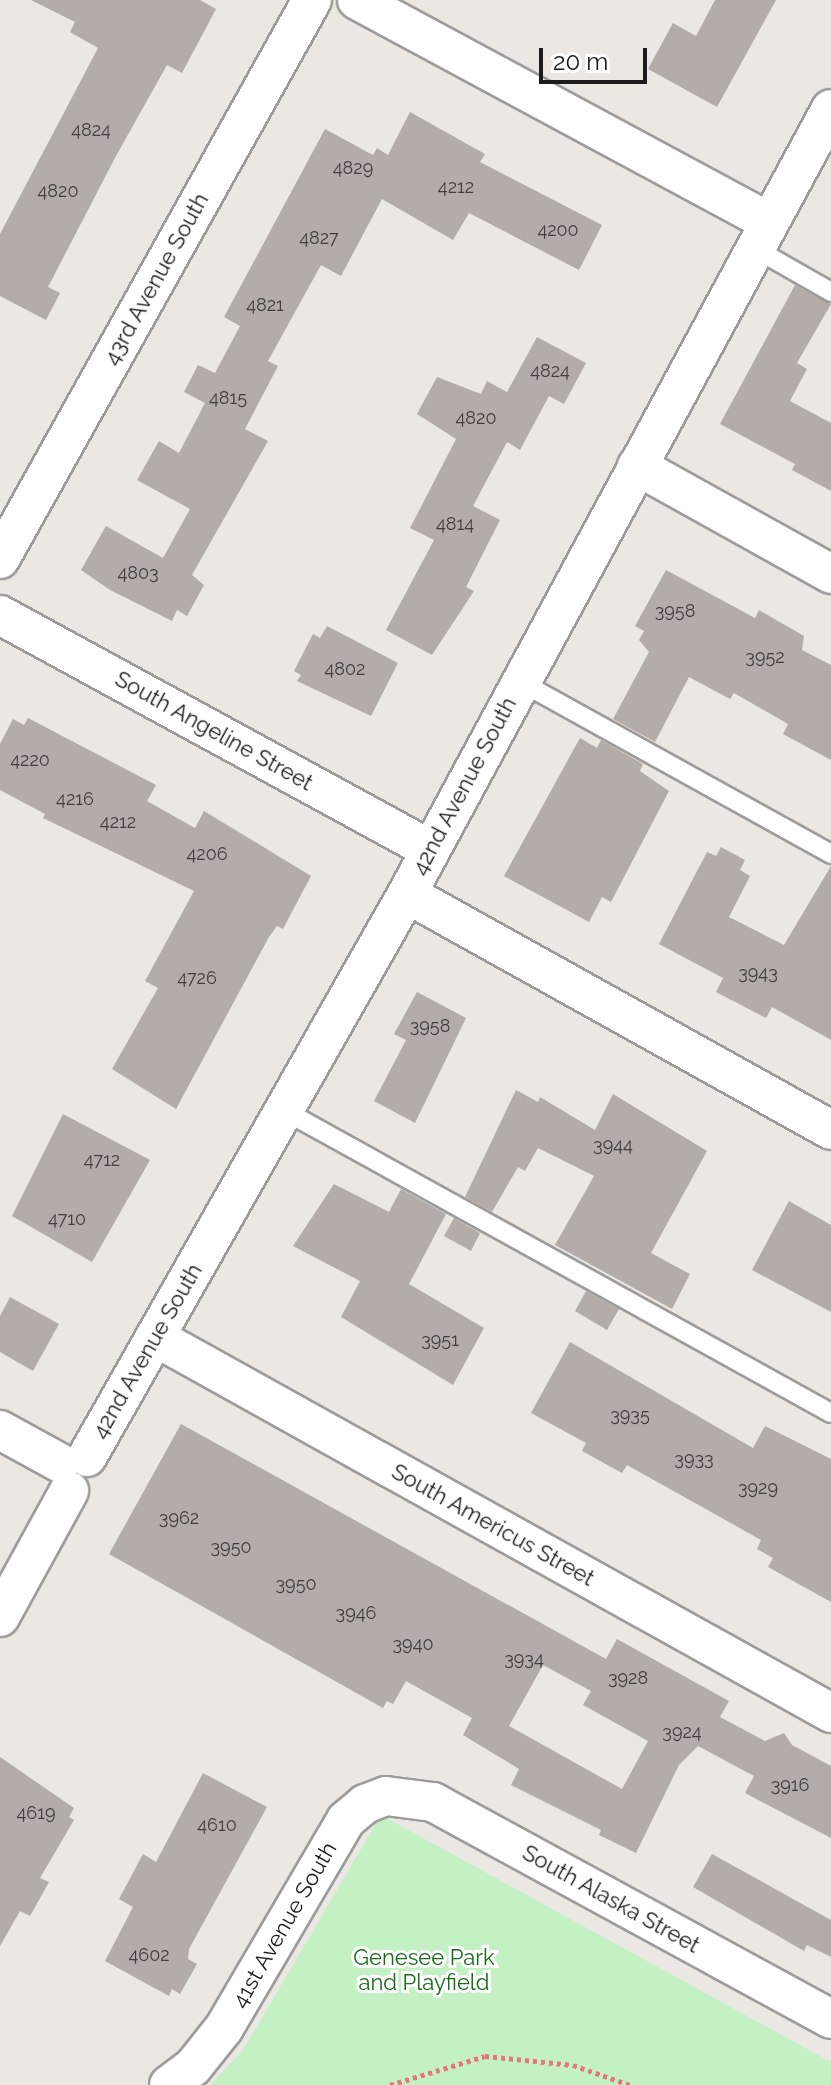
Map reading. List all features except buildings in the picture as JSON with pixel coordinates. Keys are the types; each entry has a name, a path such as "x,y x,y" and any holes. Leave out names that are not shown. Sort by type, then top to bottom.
{"street":[{"path":"312,0 333,0"},
{"name":"43rd Avenue South","path":"0,559 312,0"},
{"path":"357,0 761,234"},
{"name":"42nd Avenue South","path":"0,1617 72,1470 155,1337 407,894 428,848 831,109"},
{"path":"637,466 831,574"},
{"name":"South Angeline Street","path":"0,615 428,848"},
{"path":"407,894 831,1130"},
{"name":"South Americus Street","path":"155,1337 831,1713"},
{"path":"0,1430 72,1470"},
{"name":"South Alaska Street","path":"386,1796 433,1802 831,2019"},
{"name":"41st Avenue South","path":"181,2076 224,2028 346,1820 365,1804 386,1796"}],"lane":[{"path":"761,234 831,292"},
{"path":"519,681 831,854"},
{"path":"285,1111 831,1413"}],"path":[{"path":"390,2085 485,2056 573,2065 630,2085"}],"green space":[{"name":"Genesee Park and Playfield","path":"381,1815 831,2062 831,2085 210,2085 243,2050"}]}
